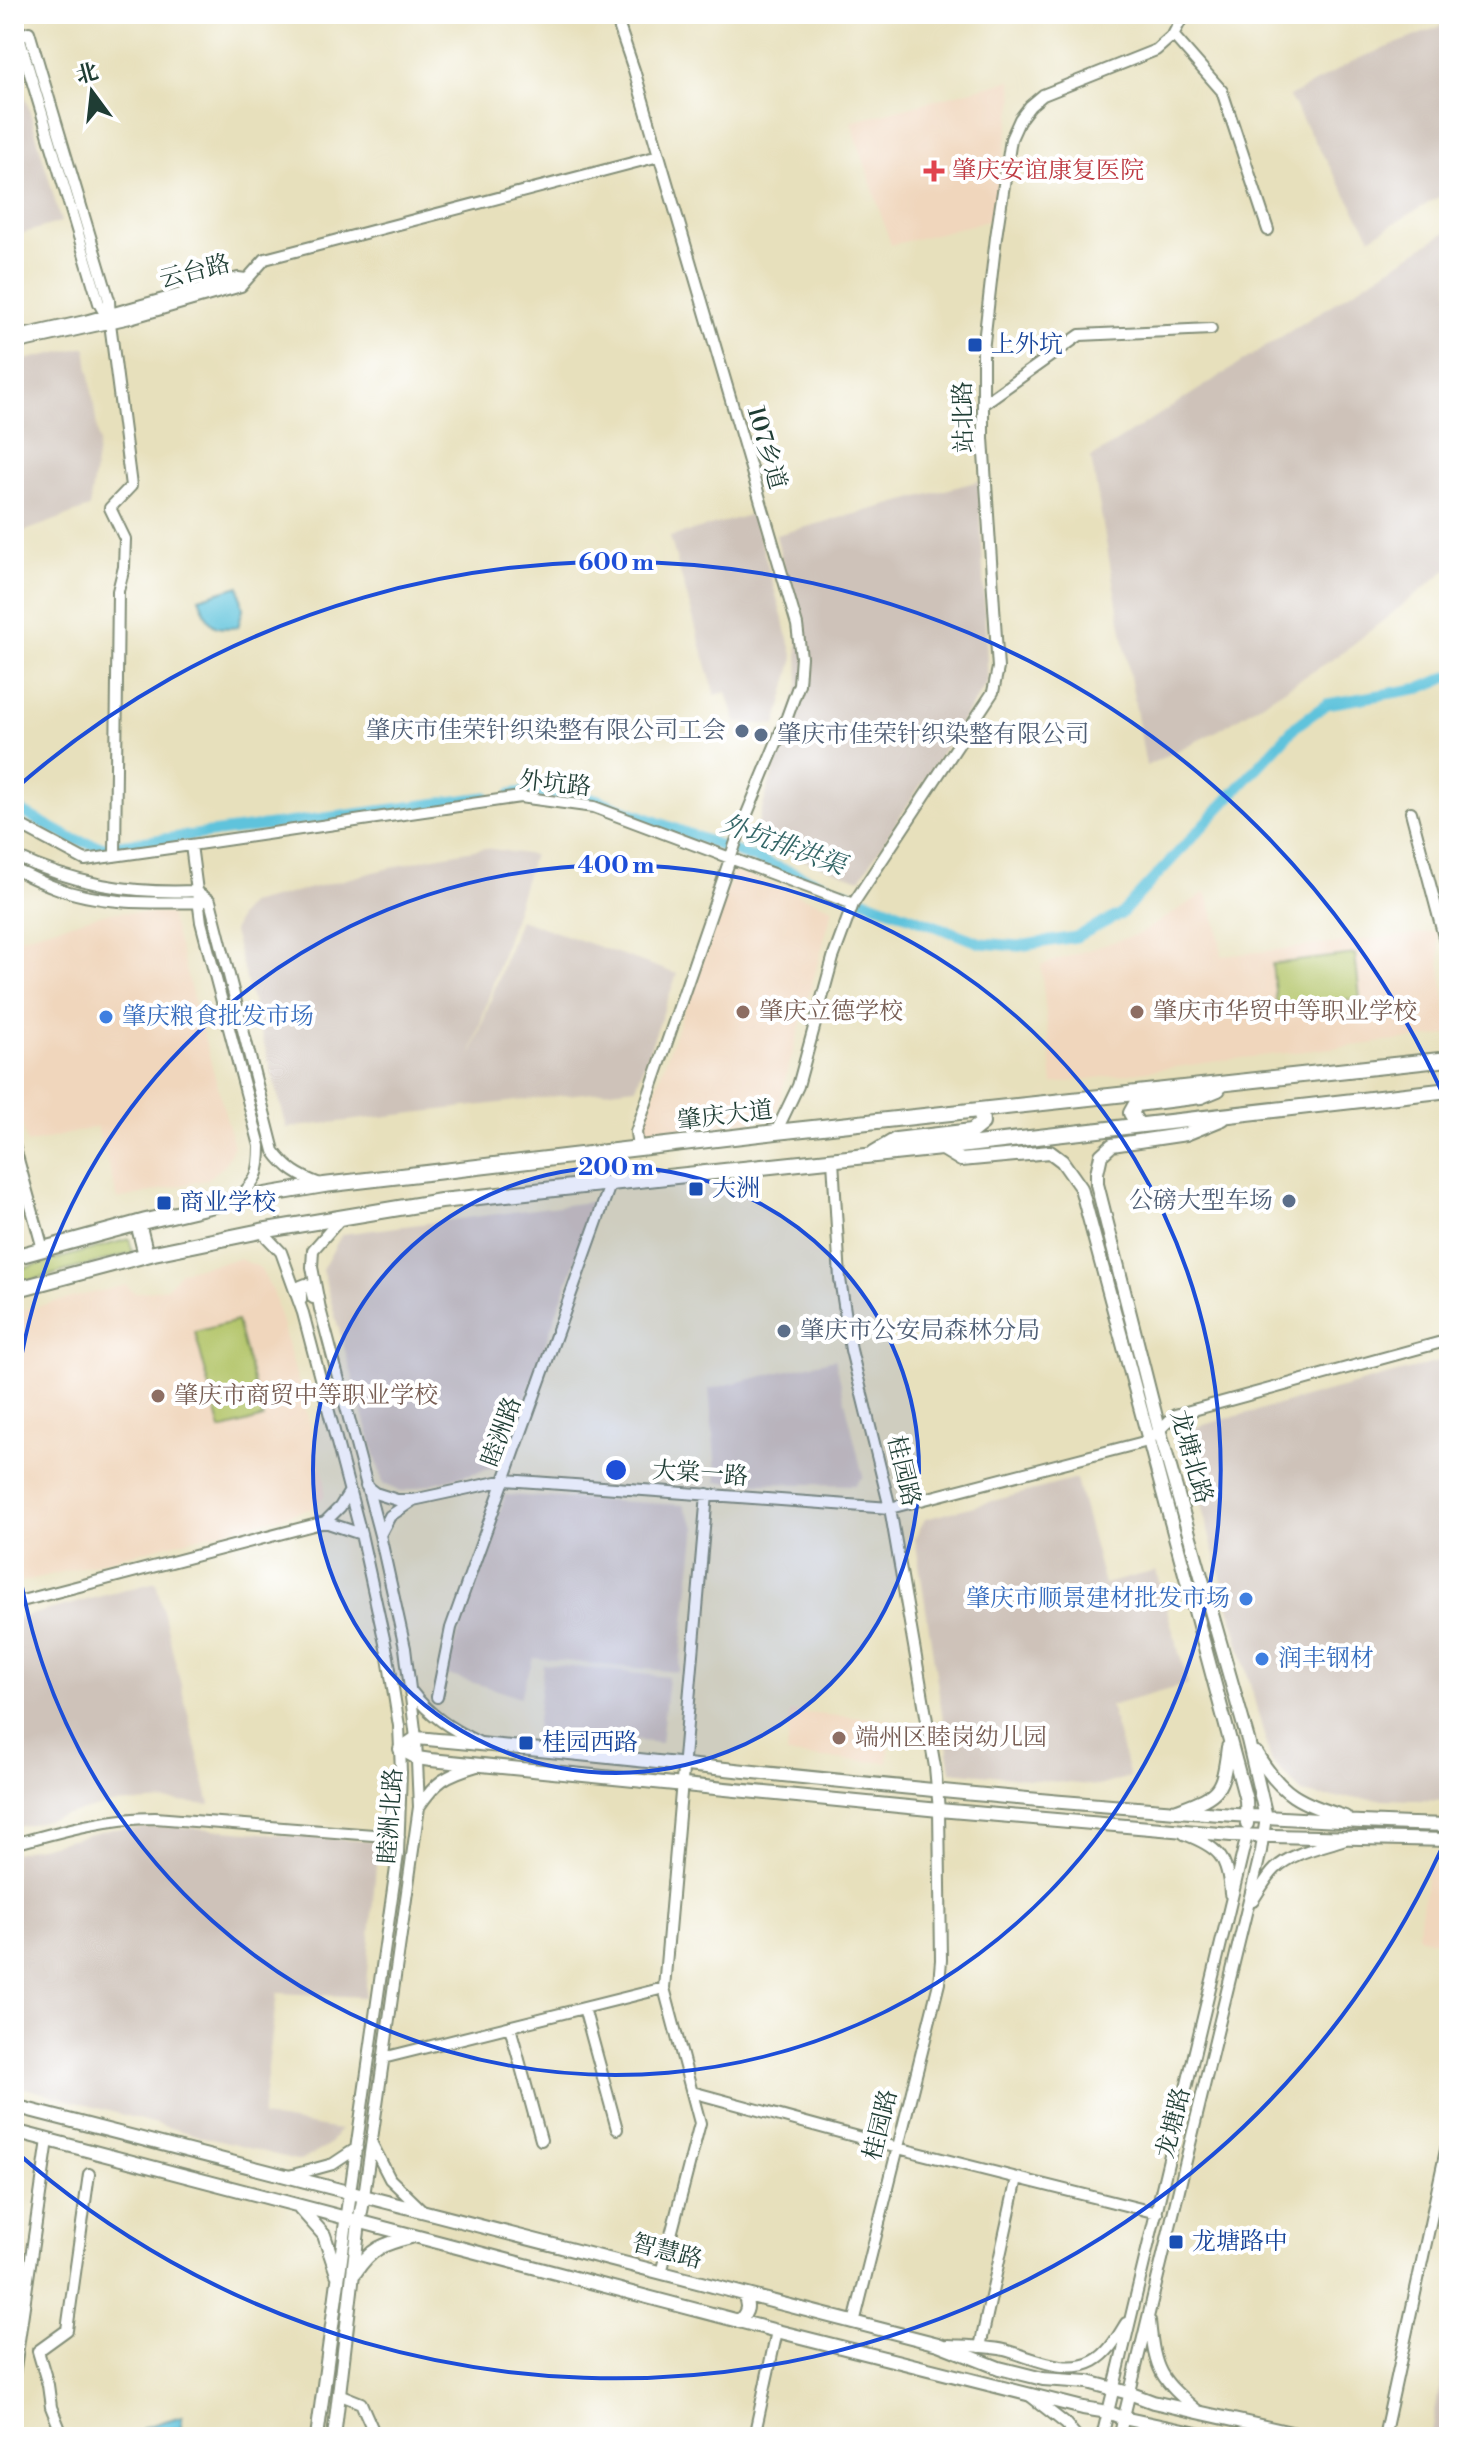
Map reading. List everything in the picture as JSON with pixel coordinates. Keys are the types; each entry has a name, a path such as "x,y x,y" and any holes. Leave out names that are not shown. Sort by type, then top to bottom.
{"highway":[{"name":"肇庆大道","path":"14,1257 235,1200 324,1185 435,1170 1449,1059"},
{"path":"1138,1125 1131,1113 1136,1104 1201,1096 1229,1083"},
{"path":"14,1290 146,1255 261,1231 441,1201 1449,1090"},
{"path":"870,1156 896,1140 972,1131 982,1123 981,1110"},
{"path":"138,1223 146,1255"}],"main road":[{"name":"龙塘北路","path":"1237,1113 1186,1134 1112,1145 1101,1155 1097,1184 1159,1429 1248,1740"},
{"name":"龙塘北路","path":"941,1148 961,1160 1050,1152 1062,1161 1081,1188 1246,1800 1247,1835"},
{"path":"1449,1825 1171,1812 937,1792 416,1738 400,1749 417,1758 939,1810 1247,1835 1449,1840"},
{"path":"1171,1812 1212,1796 1219,1789 1229,1739"},
{"path":"1248,1740 1266,1817"},
{"path":"1248,1740 1265,1769 1287,1793 1302,1802 1362,1823"},
{"path":"14,2131 22,2116 16,2106"},
{"name":"智慧路","path":"16,2106 938,2344 999,2368 1043,2379 1088,2382 1153,2402 1309,2437"},
{"name":"智慧路","path":"14,2131 777,2331 1123,2418 1211,2437"},
{"name":"睦洲北路","path":"334,2437 353,2275 350,2192"},
{"name":"睦洲北路","path":"317,2437 338,2278 353,2220 364,2196"},
{"path":"298,2206 324,2235 338,2278"},
{"path":"353,2275 376,2248 414,2236"},
{"path":"739,2321 746,2315 749,2304 744,2295"}],"street":[{"name":"107乡道","path":"615,14 797,625 801,657 799,684 739,833 636,1132 638,1149"},
{"path":"1181,14 1173,35 1222,91 1268,230"},
{"path":"109,318 99,303 19,37 29,32 109,300 131,486 110,508 125,539 124,567 118,591 115,856"},
{"name":"站北路","path":"853,904 993,692 998,668 983,438 983,351 1011,139 1020,119 1043,95 1156,50 1173,35"},
{"name":"云台路","path":"14,344 238,278 246,279 265,259 659,156"},
{"name":"云台路","path":"14,337 109,318"},
{"path":"983,404 1080,335 1211,329"},
{"name":"外坑路","path":"14,822 85,860 520,797 594,807 853,904"},
{"path":"1411,812 1449,956"},
{"path":"191,845 201,922 260,1146 260,1167 253,1184 235,1200"},
{"path":"14,856 63,876 101,886 197,896 210,901 274,1151 296,1175 324,1185"},
{"path":"14,869 56,888 92,896 128,901 197,896"},
{"path":"776,1132 798,1086 833,958 853,904"},
{"path":"14,1145 43,1249"},
{"name":"桂园路","path":"833,1160 840,1279 851,1350 890,1508 933,1752 939,1810 939,1983 854,2323"},
{"name":"睦洲路","path":"437,1697 451,1628 611,1182"},
{"name":"睦洲北路","path":"343,1217 313,1250 312,1267 398,1613 412,1691 419,1807 364,2196"},
{"name":"睦洲北路","path":"261,1231 281,1252 303,1313 361,1534 391,1671 400,1749 398,1854 350,2192"},
{"path":"303,1313 301,1286 306,1284 310,1287 315,1305 320,1309"},
{"path":"1148,1441 1175,1415 1449,1340"},
{"name":"大棠一路","path":"413,1500 506,1480 890,1508 1148,1441"},
{"path":"366,1486 384,1497 413,1500"},
{"path":"14,1603 325,1522 350,1491"},
{"path":"661,2273 700,2123 664,1988 707,1494"},
{"path":"380,1535 390,1516 413,1500"},
{"path":"325,1522 361,1534"},
{"path":"412,1691 433,1716 480,1743"},
{"path":"419,1807 445,1777 481,1765"},
{"name":"龙塘路","path":"1119,2437 1247,1909 1266,1817"},
{"path":"14,1844 126,1818 399,1837"},
{"path":"1170,1829 1203,1842 1221,1856 1229,1876 1230,1909"},
{"path":"1102,2437 1247,1835"},
{"path":"1247,1909 1265,1881 1282,1863 1353,1836"},
{"path":"383,2058 664,1988"},
{"path":"584,2008 617,2129"},
{"path":"510,2027 541,2140"},
{"path":"692,2092 1157,2213"},
{"path":"1384,2437 1449,2136"},
{"path":"14,2375 48,2140"},
{"path":"372,2144 390,2179 423,2211"},
{"path":"288,2176 333,2164 357,2148"},
{"path":"63,2437 51,2407 38,2351 67,2330 89,2174"},
{"path":"980,2347 1017,2178"},
{"path":"1148,2310 1152,2348 1158,2369 1174,2391 1200,2412"},
{"path":"938,2344 1002,2350 1063,2367 1074,2367 1096,2360 1103,2354 1132,2315"},
{"path":"754,2437 777,2331"},
{"path":"1027,2394 1066,2424 1077,2437"},
{"path":"341,2395 361,2403 376,2437"}],"shaded area":[{"path":"1449,23 1449,191 1371,237 1289,97 1355,60"},
{"path":"14,56 61,222 14,236"},
{"name":"肇庆安谊康复医院","path":"1011,80 1014,99 991,220 891,245 851,122"},
{"path":"1449,230 1449,568 1341,654 1219,730 1146,766 1091,458"},
{"path":"86,347 99,443 89,508 14,535 14,362"},
{"path":"979,481 988,681 860,879 752,843 799,684 797,625 776,535"},
{"path":"753,514 794,658 776,725 736,723 727,692 715,695 670,537"},
{"path":"485,848 533,855 467,1067 519,919 677,974 636,1087 287,1128 233,932 238,917 249,904 429,858"},
{"name":"肇庆立德学校","path":"734,871 833,908 775,1117 648,1136 642,1126"},
{"path":"1206,892 1218,929 1222,956 1437,932 1449,1035 1233,1059 1053,1084 1041,965 1141,933"},
{"name":"肇庆粮食批发市场","path":"111,912 170,914 234,1146 224,1166 206,1180 118,1199 97,1127 27,1144 14,1095 14,939"},
{"path":"597,1201 501,1466 400,1492 383,1483 322,1270 342,1234"},
{"name":"肇庆市商贸中等职业学校","path":"239,1259 259,1267 273,1291 325,1480 324,1497 311,1509 21,1582 14,1556 14,1312 126,1285 135,1293 167,1288 181,1271"},
{"path":"835,1359 863,1476 855,1485 717,1482 709,1389"},
{"path":"1449,1359 1449,1801 1321,1797 1302,1793 1271,1761 1181,1431"},
{"path":"1076,1479 1104,1584 1156,1571 1188,1684 1110,1706 1130,1777 1098,1786 951,1771 915,1538 925,1519"},
{"path":"505,1495 683,1505 696,1527 679,1672 534,1658 520,1697 445,1674"},
{"path":"156,1582 210,1805 170,1801 111,1804 14,1828 14,1619"},
{"path":"543,1664 668,1677 661,1743 536,1731"},
{"name":"端州区睦岗幼儿园","path":"790,1712 892,1720 888,1763 787,1755"},
{"path":"172,1826 378,1842 365,1997 277,1993 262,2117 340,2130 327,2147 300,2161 14,2085 14,1853 112,1829"},
{"path":"1428,1867 1449,1869 1449,1944 1418,1936"},
{"path":"1449,2340 1449,2437 1430,2437"}],"green space":[{"path":"1355,954 1360,998 1277,1008 1272,964"},
{"path":"129,1239 133,1253 14,1285 14,1271"},
{"path":"237,1321 263,1418 221,1430 195,1332"}],"water":[{"path":"239,586 243,609 238,627 215,626 208,619 199,598"},
{"path":"182,2416 180,2437 143,2437 142,2428"}],"waterway":[{"name":"外坑排洪渠","path":"511,794 524,792 595,799 981,943 1019,946 1076,937 1121,914 1296,726 1327,704 1421,688 1449,676"},
{"name":"外坑排洪渠","path":"14,807 72,839 103,847 486,797"}],"place":[{"name":"肇庆安谊康复医院","path":"934,171"},
{"name":"上外坑","path":"975,345"},
{"name":"肇庆市佳荣针织染整有限公司工会","path":"742,731"},
{"name":"肇庆市佳荣针织染整有限公司","path":"761,735"},
{"name":"肇庆立德学校","path":"743,1012"},
{"name":"肇庆市华贸中等职业学校","path":"1137,1012"},
{"name":"肇庆粮食批发市场","path":"106,1017"},
{"name":"大洲","path":"696,1189"},
{"name":"公磅大型车场","path":"1289,1201"},
{"name":"商业学校","path":"164,1203"},
{"name":"肇庆市公安局森林分局","path":"784,1331"},
{"name":"肇庆市商贸中等职业学校","path":"158,1396"},
{"name":"肇庆市顺景建材批发市场","path":"1246,1599"},
{"name":"润丰钢材","path":"1262,1659"},
{"name":"端州区睦岗幼儿园","path":"839,1738"},
{"name":"桂园西路","path":"526,1743"},
{"name":"龙塘路中","path":"1176,2242"}]}
